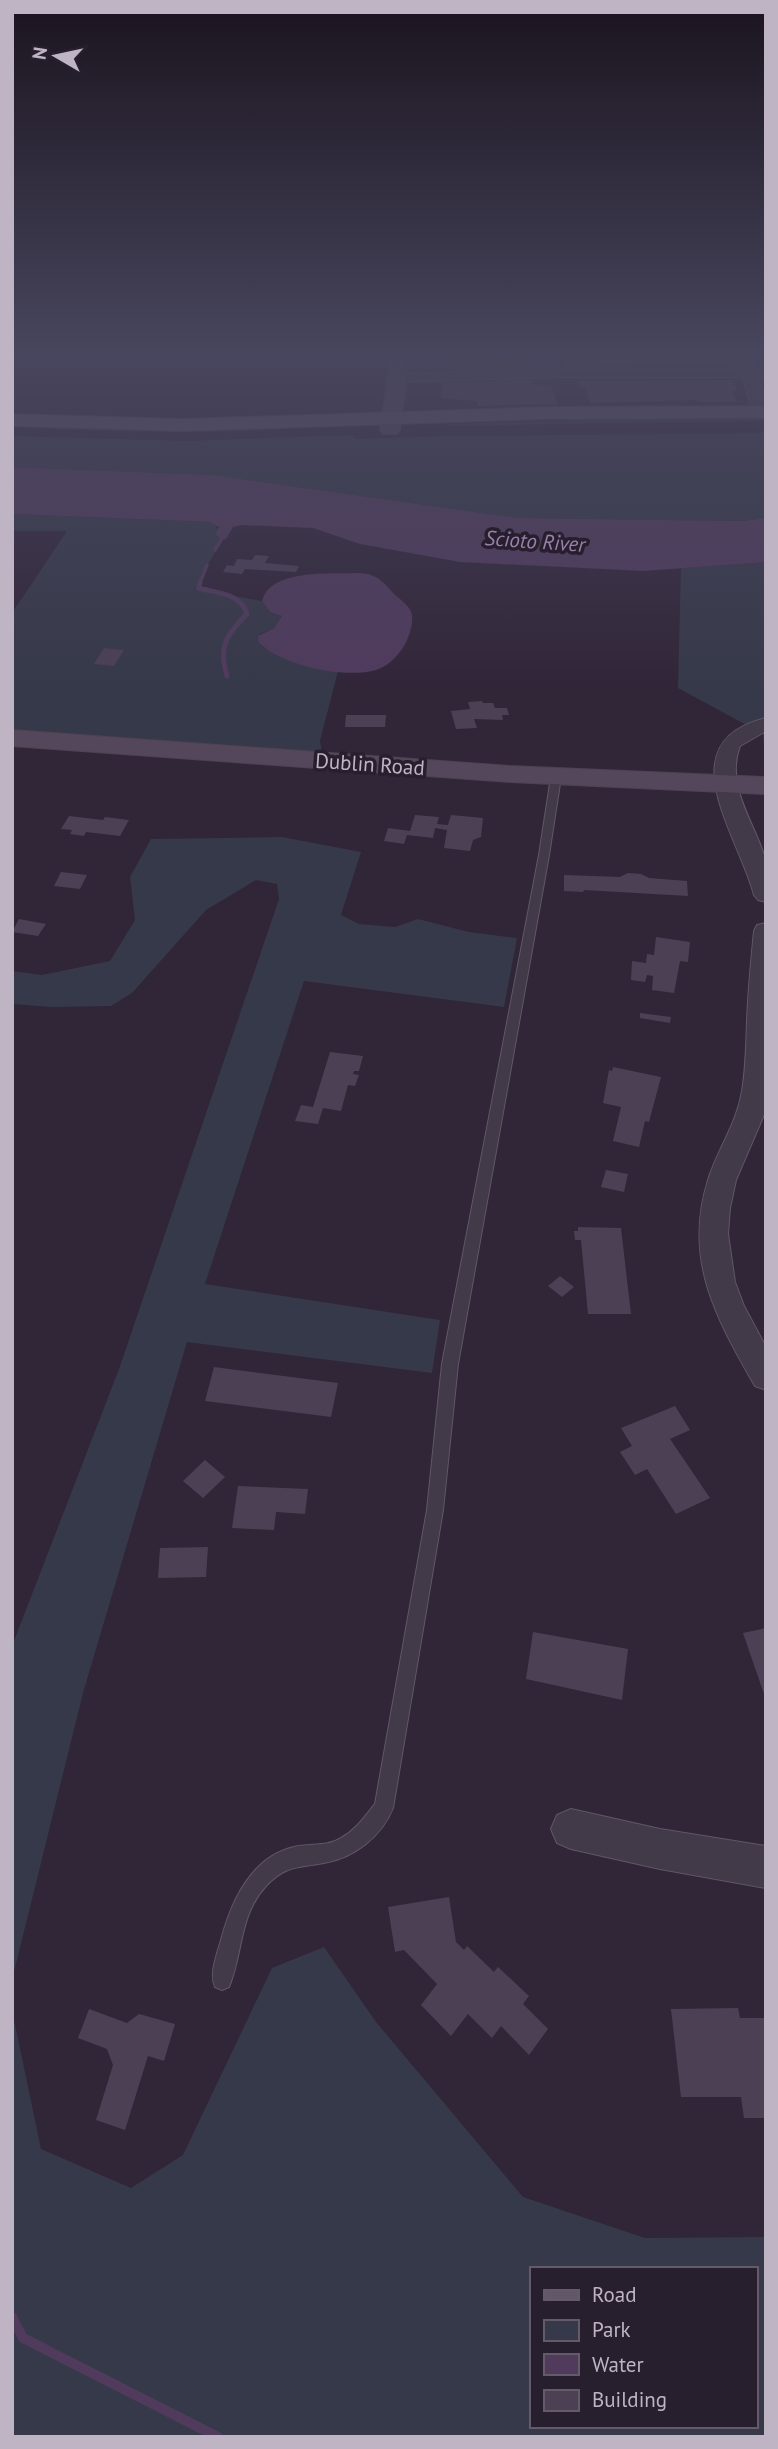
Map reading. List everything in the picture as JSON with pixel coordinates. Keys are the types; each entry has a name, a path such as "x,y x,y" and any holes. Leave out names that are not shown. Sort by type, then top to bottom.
{"main road":[{"name":"Dublin Road","path":"12,738 556,777 766,786"}],"street":[{"path":"766,724 745,732 728,747 725,766 727,785 737,819 762,877 766,895"},
{"path":"766,931 757,1081 745,1130 723,1178 715,1208 713,1235 721,1291 730,1315 766,1376"},
{"path":"571,1829 660,1849 766,1867"}],"lane":[{"path":"222,1980 236,1915 261,1876 291,1857 327,1853 355,1843 384,1808 435,1510 450,1364 556,777"}],"green space":[{"path":"12,464 766,464 766,518 742,521 518,518 212,475 12,467"},
{"path":"12,514 216,524 218,537 222,540 194,589 262,601 270,612 282,616 274,628 260,634 259,643 263,647 299,664 338,671 320,741 322,753 12,731 12,613 67,531 12,531"},
{"path":"766,562 764,747 763,734 678,688 681,568"},
{"path":"282,837 361,852 341,915 359,924 395,927 418,919 469,932 517,938 504,1007 304,981 205,1284 440,1320 432,1373 187,1342 83,1693 12,1980 12,1646 119,1369 279,899 277,884 256,880 206,910 132,993 111,1006 52,1007 12,1004 12,971 42,975 110,961 135,920 130,877 151,839"},
{"path":"324,1947 376,2022 523,2197 645,2238 766,2237 766,2437 12,2437 12,2010 41,2149 131,2188 183,2155 272,1968"}],"water":[{"name":"Scioto River","path":"12,467 212,475 518,518 742,521 766,518 766,562 643,571 460,562 360,544 313,528 241,525 233,527 226,539 222,540 215,534 219,527 210,522 12,514"},
{"path":"360,573 380,580 408,606 412,615 410,632 403,648 384,667 348,673 315,668 283,658 259,643 258,636 274,628 282,616 270,612 262,601 267,590 277,583 304,575"}],"building":[{"path":"255,555 269,556 265,563 299,566 296,572 245,569 242,574 223,572 227,565 234,566 237,559 252,560"},
{"path":"104,648 124,650 114,666 94,664"},
{"path":"468,702 493,703 495,708 507,708 509,715 502,715 503,720 474,719 477,728 456,729 451,711 470,709"},
{"path":"346,715 386,715 385,727 345,727"},
{"path":"415,815 439,817 437,824 448,825 451,815 483,818 481,837 473,840 470,851 444,848 447,830 435,828 433,838 407,835 404,844 384,841 388,828 410,831"},
{"path":"69,816 129,820 120,836 86,832 84,836 70,834 72,830 61,829"},
{"path":"61,872 87,875 80,889 54,886"},
{"path":"628,873 649,878 687,881 688,896 564,891 564,875 620,877"},
{"path":"19,919 46,924 38,936 12,932"},
{"path":"656,937 690,942 688,962 680,961 674,993 652,990 653,976 647,975 645,982 631,980 632,961 646,963 647,954 654,955"},
{"path":"640,1013 671,1017 670,1023 640,1018"},
{"path":"330,1052 363,1056 359,1071 354,1071 353,1074 359,1075 355,1086 348,1085 341,1111 323,1108 318,1124 295,1121 301,1105 313,1107"},
{"path":"613,1067 661,1077 639,1147 613,1141 621,1107 603,1103 609,1070 612,1071"},
{"path":"606,1170 628,1174 624,1192 601,1187"},
{"path":"578,1227 621,1228 631,1314 588,1314 581,1240 575,1240 574,1231 578,1231"},
{"path":"560,1276 574,1287 562,1297 548,1286"},
{"path":"214,1367 338,1383 331,1417 205,1401"},
{"path":"675,1406 690,1430 670,1439 710,1498 676,1514 647,1469 635,1475 620,1452 632,1446 621,1428"},
{"path":"205,1460 225,1477 203,1498 183,1481"},
{"path":"238,1486 308,1489 305,1514 276,1512 274,1530 232,1528"},
{"path":"208,1547 206,1577 158,1578 160,1548"},
{"path":"766,1628 766,1697 765,1697 743,1633"},
{"path":"533,1632 628,1649 622,1700 526,1679"},
{"path":"449,1897 456,1942 464,1950 467,1946 494,1972 498,1967 529,1996 523,2004 548,2029 529,2055 501,2026 492,2038 468,2014 451,2036 421,2005 437,1984 404,1950 395,1952 388,1907"},
{"path":"738,2008 740,2018 766,2018 766,2118 744,2118 741,2097 681,2097 671,2009"},
{"path":"89,2009 127,2023 139,2014 175,2024 164,2061 148,2056 125,2130 96,2120 113,2065 107,2049 78,2038"}],"waterway":[{"path":"215,550 227,530"},
{"path":"199,585 207,565"},
{"path":"200,583 198,588 234,598 247,614 226,642 223,657 227,676"},
{"path":"12,2317 23,2338 218,2437"}]}
